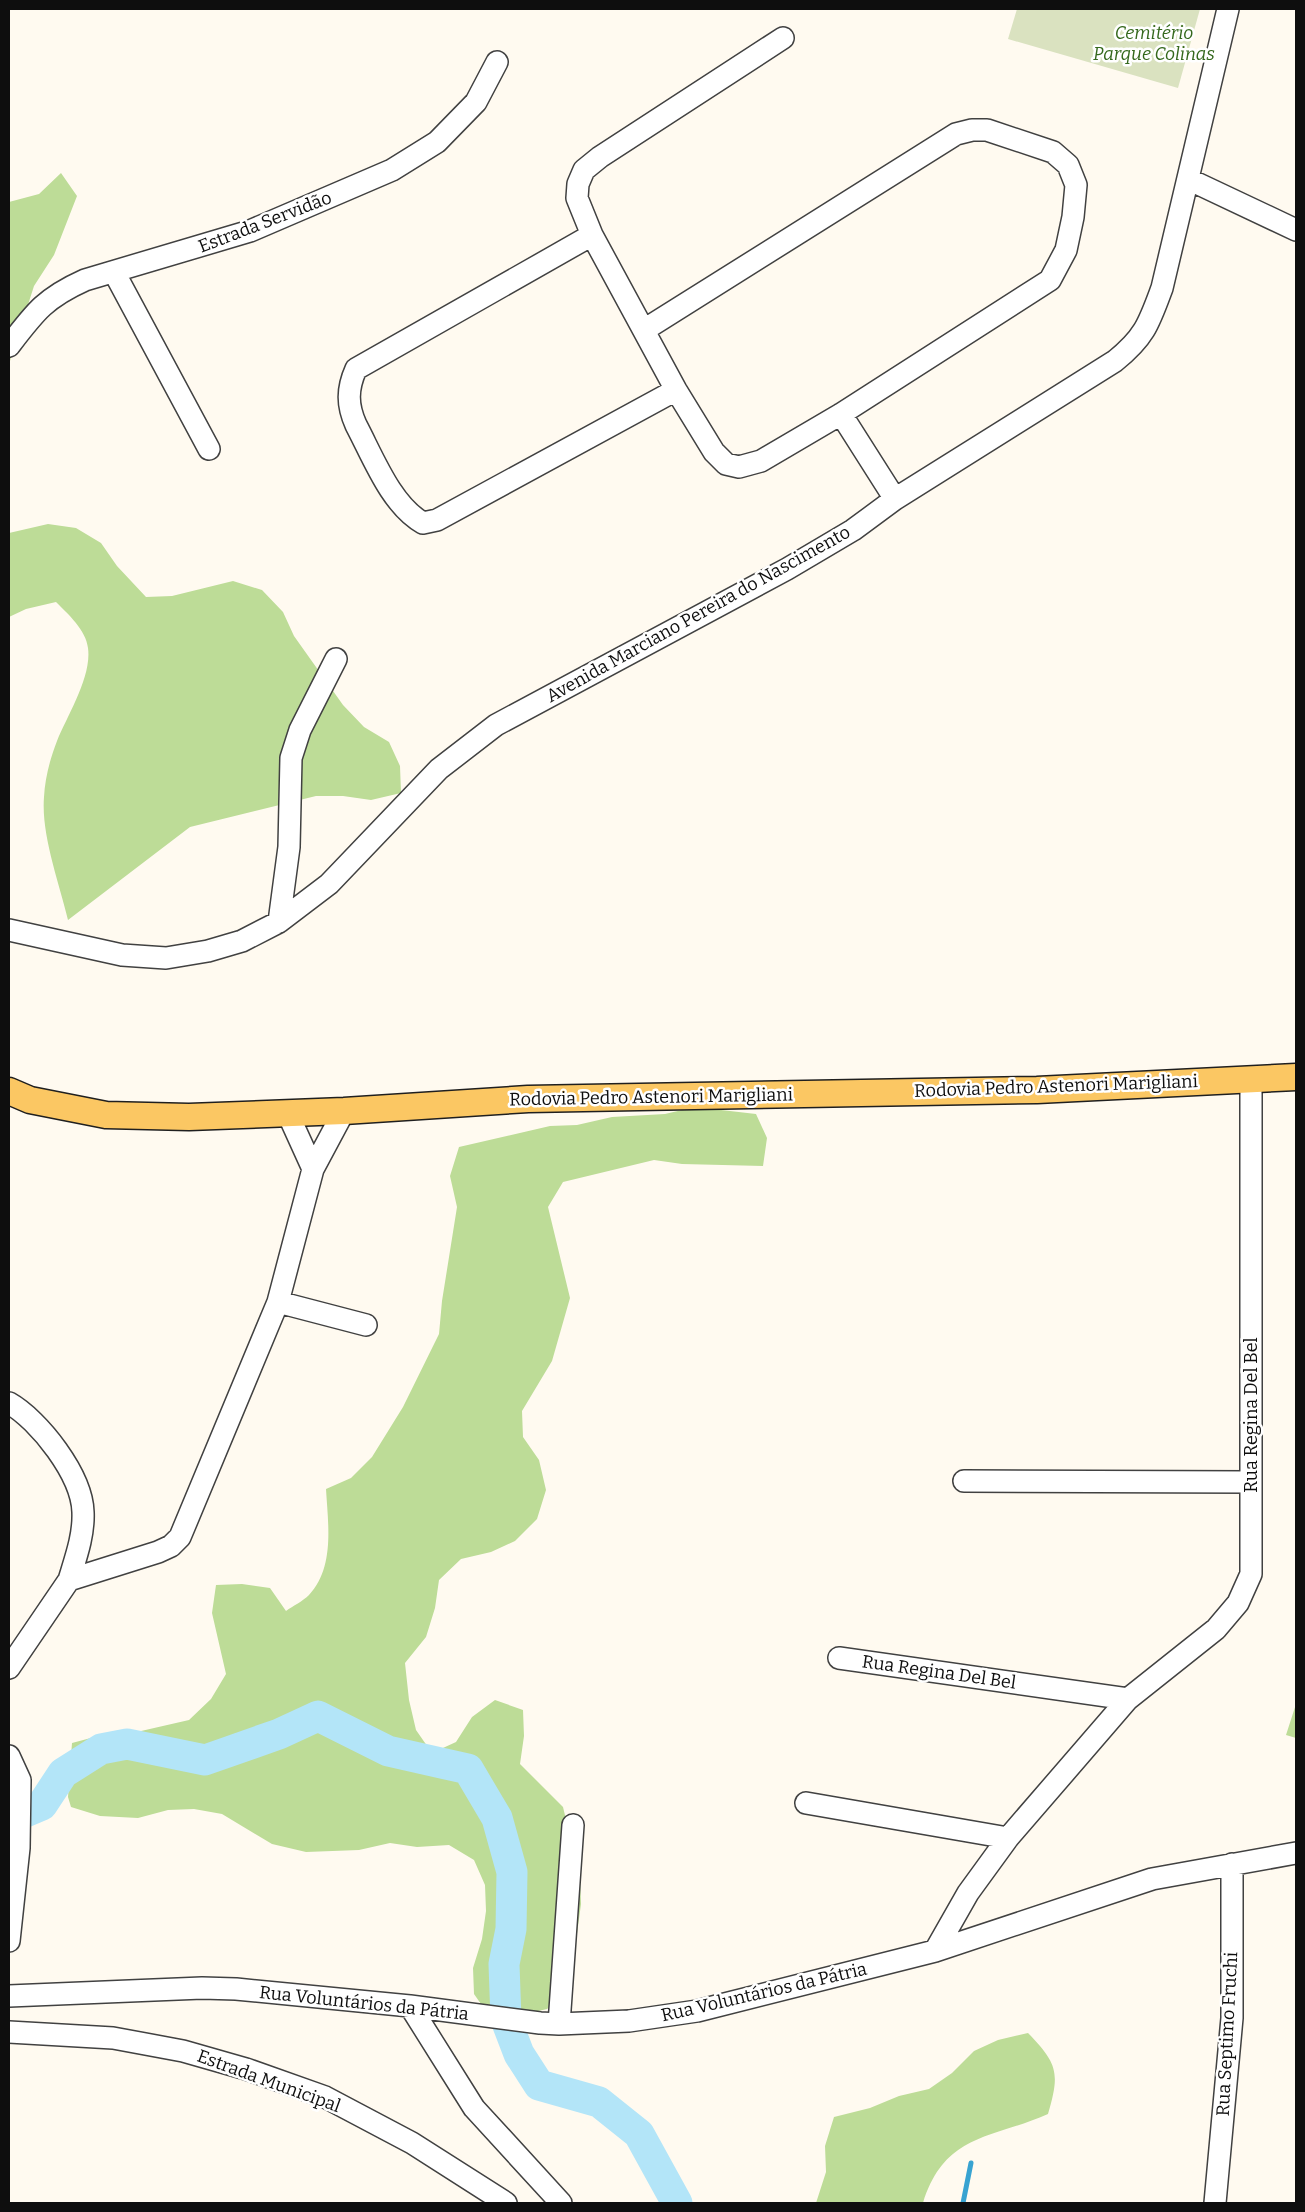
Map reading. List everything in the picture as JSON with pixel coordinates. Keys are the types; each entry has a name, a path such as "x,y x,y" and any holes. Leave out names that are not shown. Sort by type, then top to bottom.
{"main road":[{"name":"Rodovia Pedro Astenori Marigliani","path":"9,1091 30,1100 106,1115 189,1117 288,1114 528,1099 1037,1090 1296,1077"}],"street":[{"name":"Avenida Marciano Pereira do Nascimento","path":"9,930 122,955 166,958 208,951 242,941 279,922 329,884 439,769 496,725 787,569 853,530 895,499 1116,361 1134,346 1148,326 1162,288 1228,9"},
{"path":"644,330 956,134 972,130 987,130 1053,152 1068,164 1076,185 1073,217 1066,250 1050,280 841,414 761,461 739,467 726,464 714,452 676,390 592,236 578,198 578,184 584,170 600,157 783,38"},
{"name":"Estrada Servidão","path":"9,346 46,301 85,280 250,231 400,166 437,142 476,102 497,62"},
{"path":"1188,179 1296,230"},
{"path":"592,236 356,369 350,383 348,397 350,412 356,425 400,504 410,516 423,523 437,520 676,390"},
{"path":"114,272 210,449"},
{"path":"841,414 895,499"},
{"path":"279,922 289,847 291,758 300,730 336,659"},
{"name":"Rua Regina Del Bel","path":"935,1951 968,1893 1008,1838 1128,1699 1216,1629 1238,1603 1251,1574 1251,1078"},
{"path":"69,1580 158,1552 171,1546 180,1537 278,1302 313,1169 344,1111"},
{"path":"288,1114 313,1169"},
{"path":"278,1302 366,1325"},
{"path":"9,1403 20,1409 44,1431 68,1467 83,1509 82,1535 69,1580 9,1668"},
{"path":"964,1481 1251,1482"},
{"name":"Rua Regina Del Bel","path":"839,1658 1128,1699"},
{"path":"9,1756 20,1780 19,1848 9,1941"},
{"path":"806,1803 1008,1838"},
{"path":"550,2023 573,1825"},
{"name":"Rua Voluntários da Pátria","path":"9,1996 202,1988 410,2006 550,2023 630,2021 697,2011 935,1951 1152,1879 1296,1853"},
{"name":"Rua Septimo Fruchi","path":"1215,2203 1232,2018 1232,1864"},
{"path":"410,2006 474,2108 525,2166 561,2203"},
{"name":"Estrada Municipal","path":"9,2032 113,2038 183,2051 246,2069 325,2097 412,2142 506,2203"}],"green space":[{"name":"Cemitério Parque Colinas","path":"1017,9 1200,9 1178,88 1008,39"},
{"path":"61,173 77,196 54,255 34,286 9,364 9,202 39,194"},
{"path":"48,524 76,528 101,543 117,566 146,597 172,596 233,581 262,590 283,612 294,636 343,705 364,727 389,742 400,766 401,793 371,800 343,796 316,796 190,827 68,920 48,843 45,827 44,797 52,755 83,684 88,659 87,641 71,617 56,602 26,609 9,617 9,533"},
{"path":"695,1107 756,1114 767,1138 763,1166 682,1164 654,1160 563,1182 548,1207 570,1298 552,1361 522,1411 523,1437 539,1460 546,1490 537,1519 515,1541 491,1552 461,1559 439,1580 435,1608 426,1637 405,1663 409,1700 416,1730 432,1753 456,1742 472,1717 495,1700 523,1710 524,1736 520,1764 563,1807 580,1878 581,1904 569,1993 547,2009 516,2016 490,2017 474,1994 473,1968 482,1939 486,1911 485,1885 474,1860 449,1845 417,1847 390,1843 359,1850 306,1852 272,1844 222,1814 194,1809 168,1810 138,1818 100,1816 71,1807 68,1797 72,1743 102,1735 128,1734 189,1720 211,1699 226,1674 212,1613 216,1585 242,1584 270,1588 286,1611 307,1597 317,1584 323,1572 328,1545 326,1489 351,1478 372,1457 403,1407 439,1334 442,1301 457,1207 450,1176 459,1147 550,1126 577,1125 612,1117 665,1114"},
{"path":"1296,1704 1296,1738 1286,1735"},
{"path":"1028,2033 1051,2061 1054,2070 1054,2088 1048,2114 990,2135 957,2151 944,2163 932,2180 923,2203 816,2203 826,2172 825,2146 834,2117 870,2108 899,2096 929,2089 952,2073 974,2051 998,2040"}],"waterway":[{"path":"9,1819 42,1805 63,1773 101,1749 127,1744 205,1760 279,1734 318,1716 388,1751 468,1769 497,1818 512,1872 511,1929 504,1964 506,2020 519,2054 539,2085 599,2102 639,2134 677,2203"},
{"path":"963,2203 971,2163"}]}
